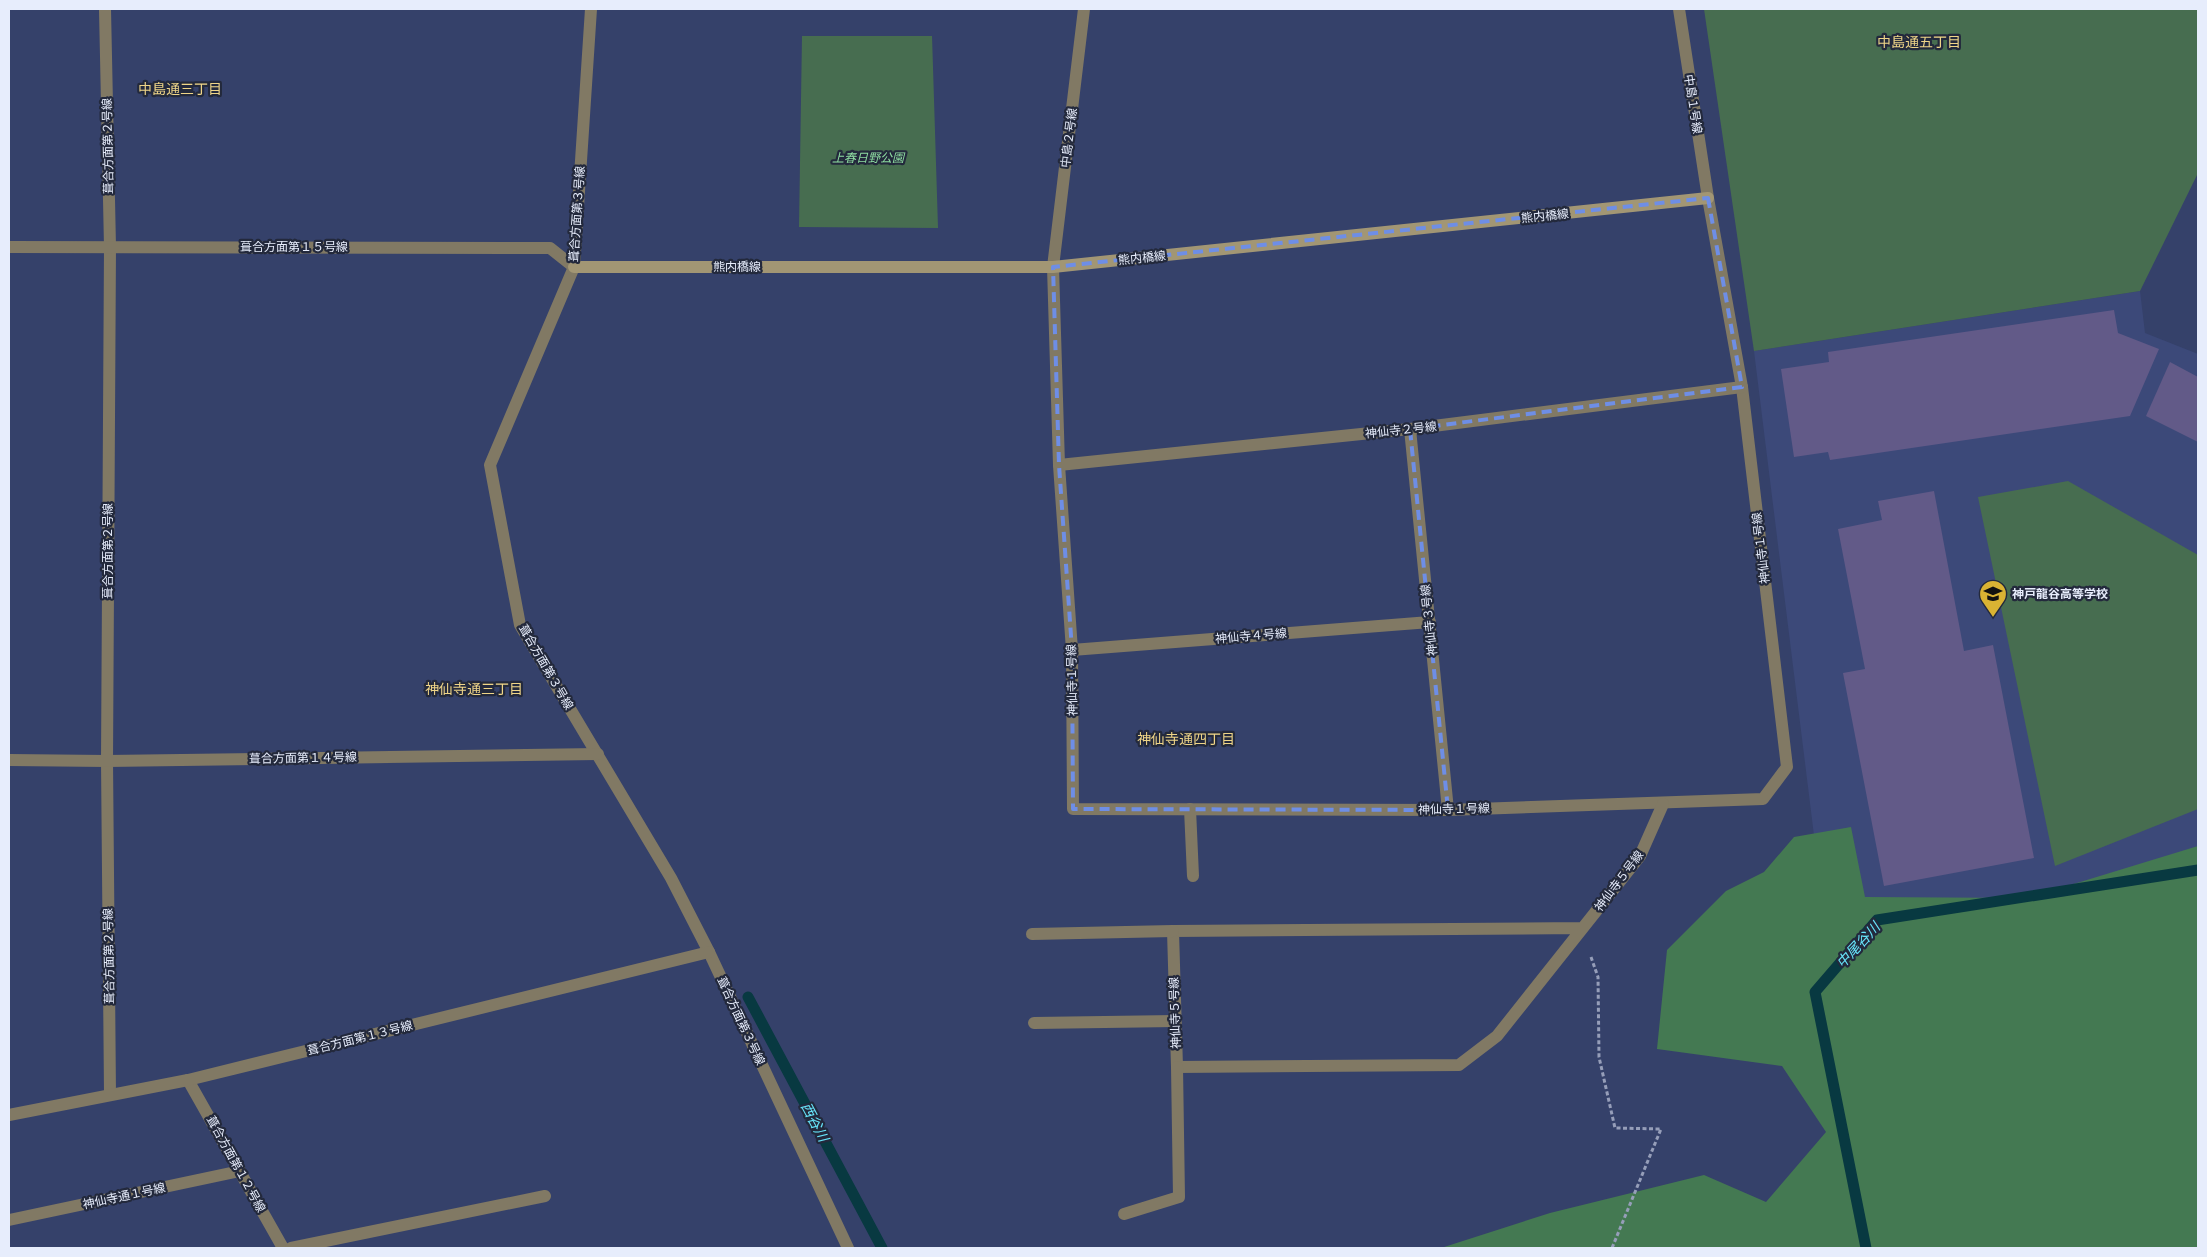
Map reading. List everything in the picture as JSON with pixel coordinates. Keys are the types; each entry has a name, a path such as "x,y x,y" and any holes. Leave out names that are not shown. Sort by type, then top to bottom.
{"street":[{"name":"葺合方面第２号線","path":"105,9 110,246 107,761 110,1094"},
{"name":"葺合方面第３号線","path":"591,9 574,266 490,465 520,624 671,878 709,952 848,1248"},
{"name":"中島２号線","path":"1053,267 1084,9"},
{"name":"中島１号線","path":"1679,9 1708,198"},
{"name":"熊内橋線","path":"574,266 1053,267 1708,198"},
{"name":"神仙寺１号線","path":"1053,267 1059,465 1072,650 1073,809 1448,810 1664,804 1763,799 1787,767 1742,387 1708,198"},
{"name":"葺合方面第１５号線","path":"9,247 550,248 574,266"},
{"name":"神仙寺２号線","path":"1059,465 1410,430 1742,387"},
{"name":"神仙寺３号線","path":"1410,430 1448,810"},
{"name":"神仙寺４号線","path":"1072,650 1430,622"},
{"name":"葺合方面第１４号線","path":"9,760 107,761 598,754"},
{"name":"神仙寺５号線","path":"1173,932 1177,1067 1459,1065 1497,1036 1640,856 1664,804"},
{"path":"1190,809 1193,876"},
{"path":"1032,934 1582,928"},
{"name":"葺合方面第１３号線","path":"9,1115 188,1080 709,952"},
{"path":"1034,1023 1175,1021"},
{"path":"1124,1214 1179,1197 1177,1067"},
{"name":"葺合方面第１２号線","path":"188,1080 283,1248"},
{"name":"神仙寺通１号線","path":"9,1220 240,1172"},
{"path":"291,1248 545,1196"}],"path":[{"path":"1582,928 1598,977 1599,1057 1615,1128 1661,1128 1612,1248"}],"highlighted area":[{"path":"1708,198 1742,387 1410,429 1448,810 1073,809 1072,650 1059,465 1053,267"}],"shaded area":[{"name":"神戸龍谷高等学校","path":"2140,291 2145,333 2198,354 2198,881 1837,1021 1754,351"}],"green space":[{"path":"1704,9 2198,9 2198,173 2140,291 1754,351"},
{"name":"上春日野公園","path":"802,36 932,36 938,228 799,227"},
{"path":"2068,481 2198,555 2198,809 2055,866 1978,497"},
{"path":"1851,827 1865,897 2028,898 2198,846 2198,1248 1441,1248 1550,1213 1704,1175 1766,1202 1826,1132 1782,1066 1657,1049 1667,950 1726,891 1764,872 1794,837"}],"building":[{"path":"2114,310 2118,333 2159,349 2130,416 1830,460 1828,452 1794,457 1781,369 1829,362 1828,352"},
{"path":"2170,362 2198,377 2198,442 2146,416"},
{"path":"1934,491 1964,651 1993,645 2034,858 1884,886 1843,673 1865,669 1838,529 1882,520 1878,501"}],"waterway":[{"name":"中尾谷川","path":"1866,1248 1815,992 1877,920 2198,870"},
{"name":"西谷川","path":"748,997 882,1248"}],"place":[{"name":"神戸龍谷高等学校","path":"1993,618"}],"district":[{"name":"中島通五丁目","path":"1919,42"},
{"name":"中島通三丁目","path":"180,89"},
{"name":"神仙寺通三丁目","path":"474,689"},
{"name":"神仙寺通四丁目","path":"1186,739"}]}
